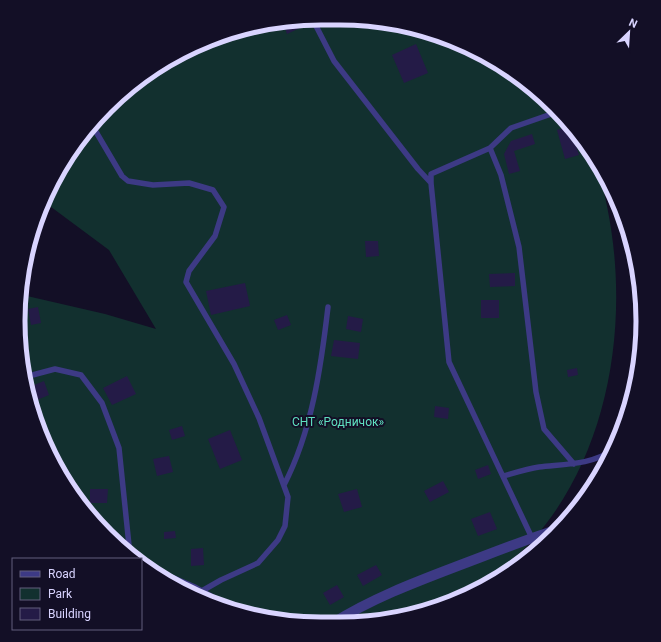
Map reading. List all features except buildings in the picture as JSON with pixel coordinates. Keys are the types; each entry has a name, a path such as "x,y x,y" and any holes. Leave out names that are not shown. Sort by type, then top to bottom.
{"street":[{"path":"342,617 357,607 407,586 546,534"}],"lane":[{"path":"316,25 334,61 418,169 431,183"},
{"path":"532,538 449,362 431,174 490,148 511,128 551,114"},
{"path":"95,130 122,176 128,181 153,185 189,183 213,190 224,207 215,236 189,271 186,282 234,364 259,418 288,497 285,526 278,540 258,563 221,580 202,591"},
{"path":"490,148 501,175 519,248 536,392 544,428 574,464"},
{"path":"284,485 296,463 320,372 328,307"},
{"path":"30,376 55,369 81,375 102,403 119,448 129,547"},
{"path":"503,476 537,467 574,464 603,455"}],"green space":[{"name":"СНТ «Родничок»","path":"321,25 359,26 398,31 435,41 471,56 504,75 535,98 563,126 575,141 599,180 613,239 616,320 604,399 578,471 538,533 493,574 453,594 417,607 359,616 302,616 244,607 190,586 173,577 141,556 126,544 98,516 86,501 65,469 48,434 35,398 26,340 25,321 27,296 105,314 156,329 109,250 49,206 65,173 86,141 98,126 126,98 141,86 173,65 208,48 244,35 282,28"}]}
